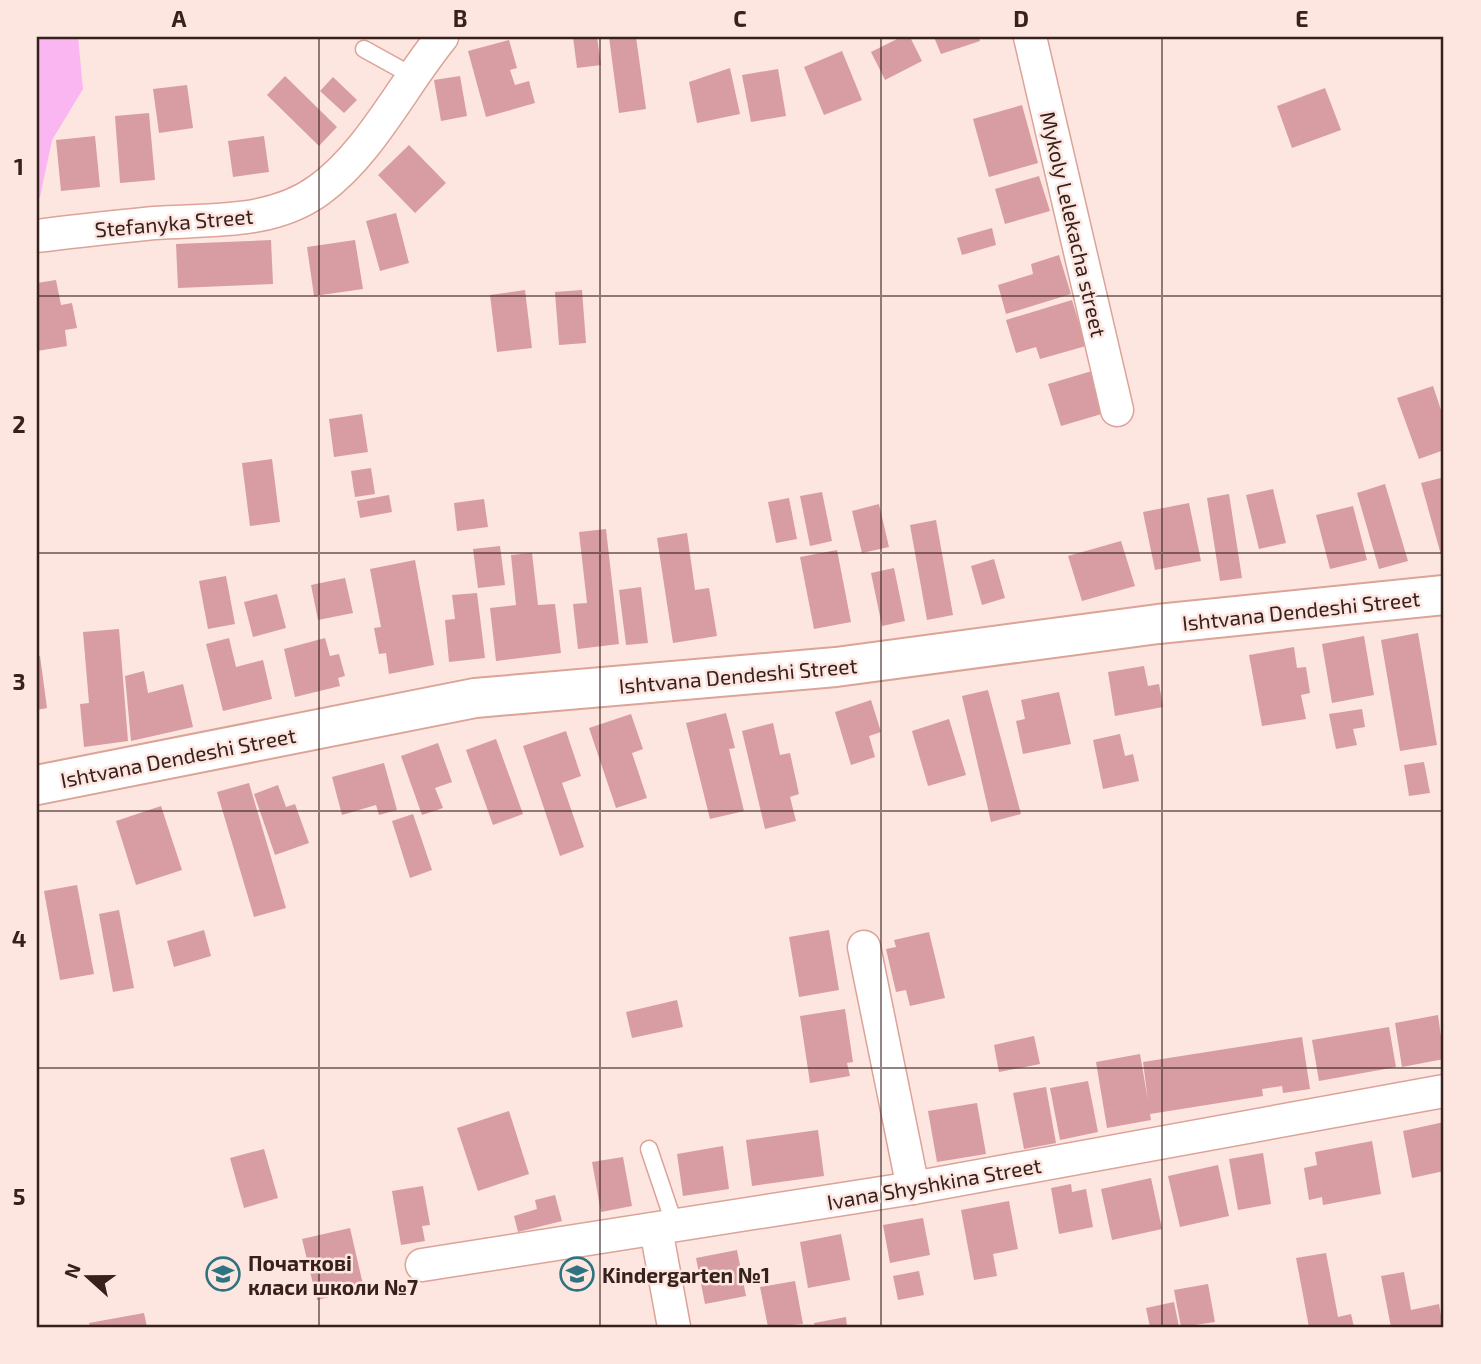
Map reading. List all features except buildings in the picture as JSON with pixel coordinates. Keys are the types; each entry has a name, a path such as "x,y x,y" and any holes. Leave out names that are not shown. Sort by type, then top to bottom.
{"street":[{"name":"Stefanyka Street","path":"37,236 121,226 245,218 302,201 335,175 379,126 411,75 442,37"},
{"name":"Mykoly Lelekacha street","path":"1030,37 1117,410"},
{"name":"Ishtvana Dendeshi Street","path":"37,785 475,698 836,667 1158,624 1444,595"},
{"path":"864,947 913,1188"},
{"name":"Ivana Shyshkina Street","path":"422,1265 913,1188 1444,1091"},
{"path":"666,1227 674,1327"}],"lane":[{"path":"364,49 411,75"},
{"path":"649,1149 666,1227"}],"shaded area":[{"path":"37,37 78,37 83,89 52,140 40,197 37,198"}],"place":[{"name":"Початкові класи школи №7","path":"223,1274"},
{"name":"Kindergarten №1","path":"577,1274"}]}
